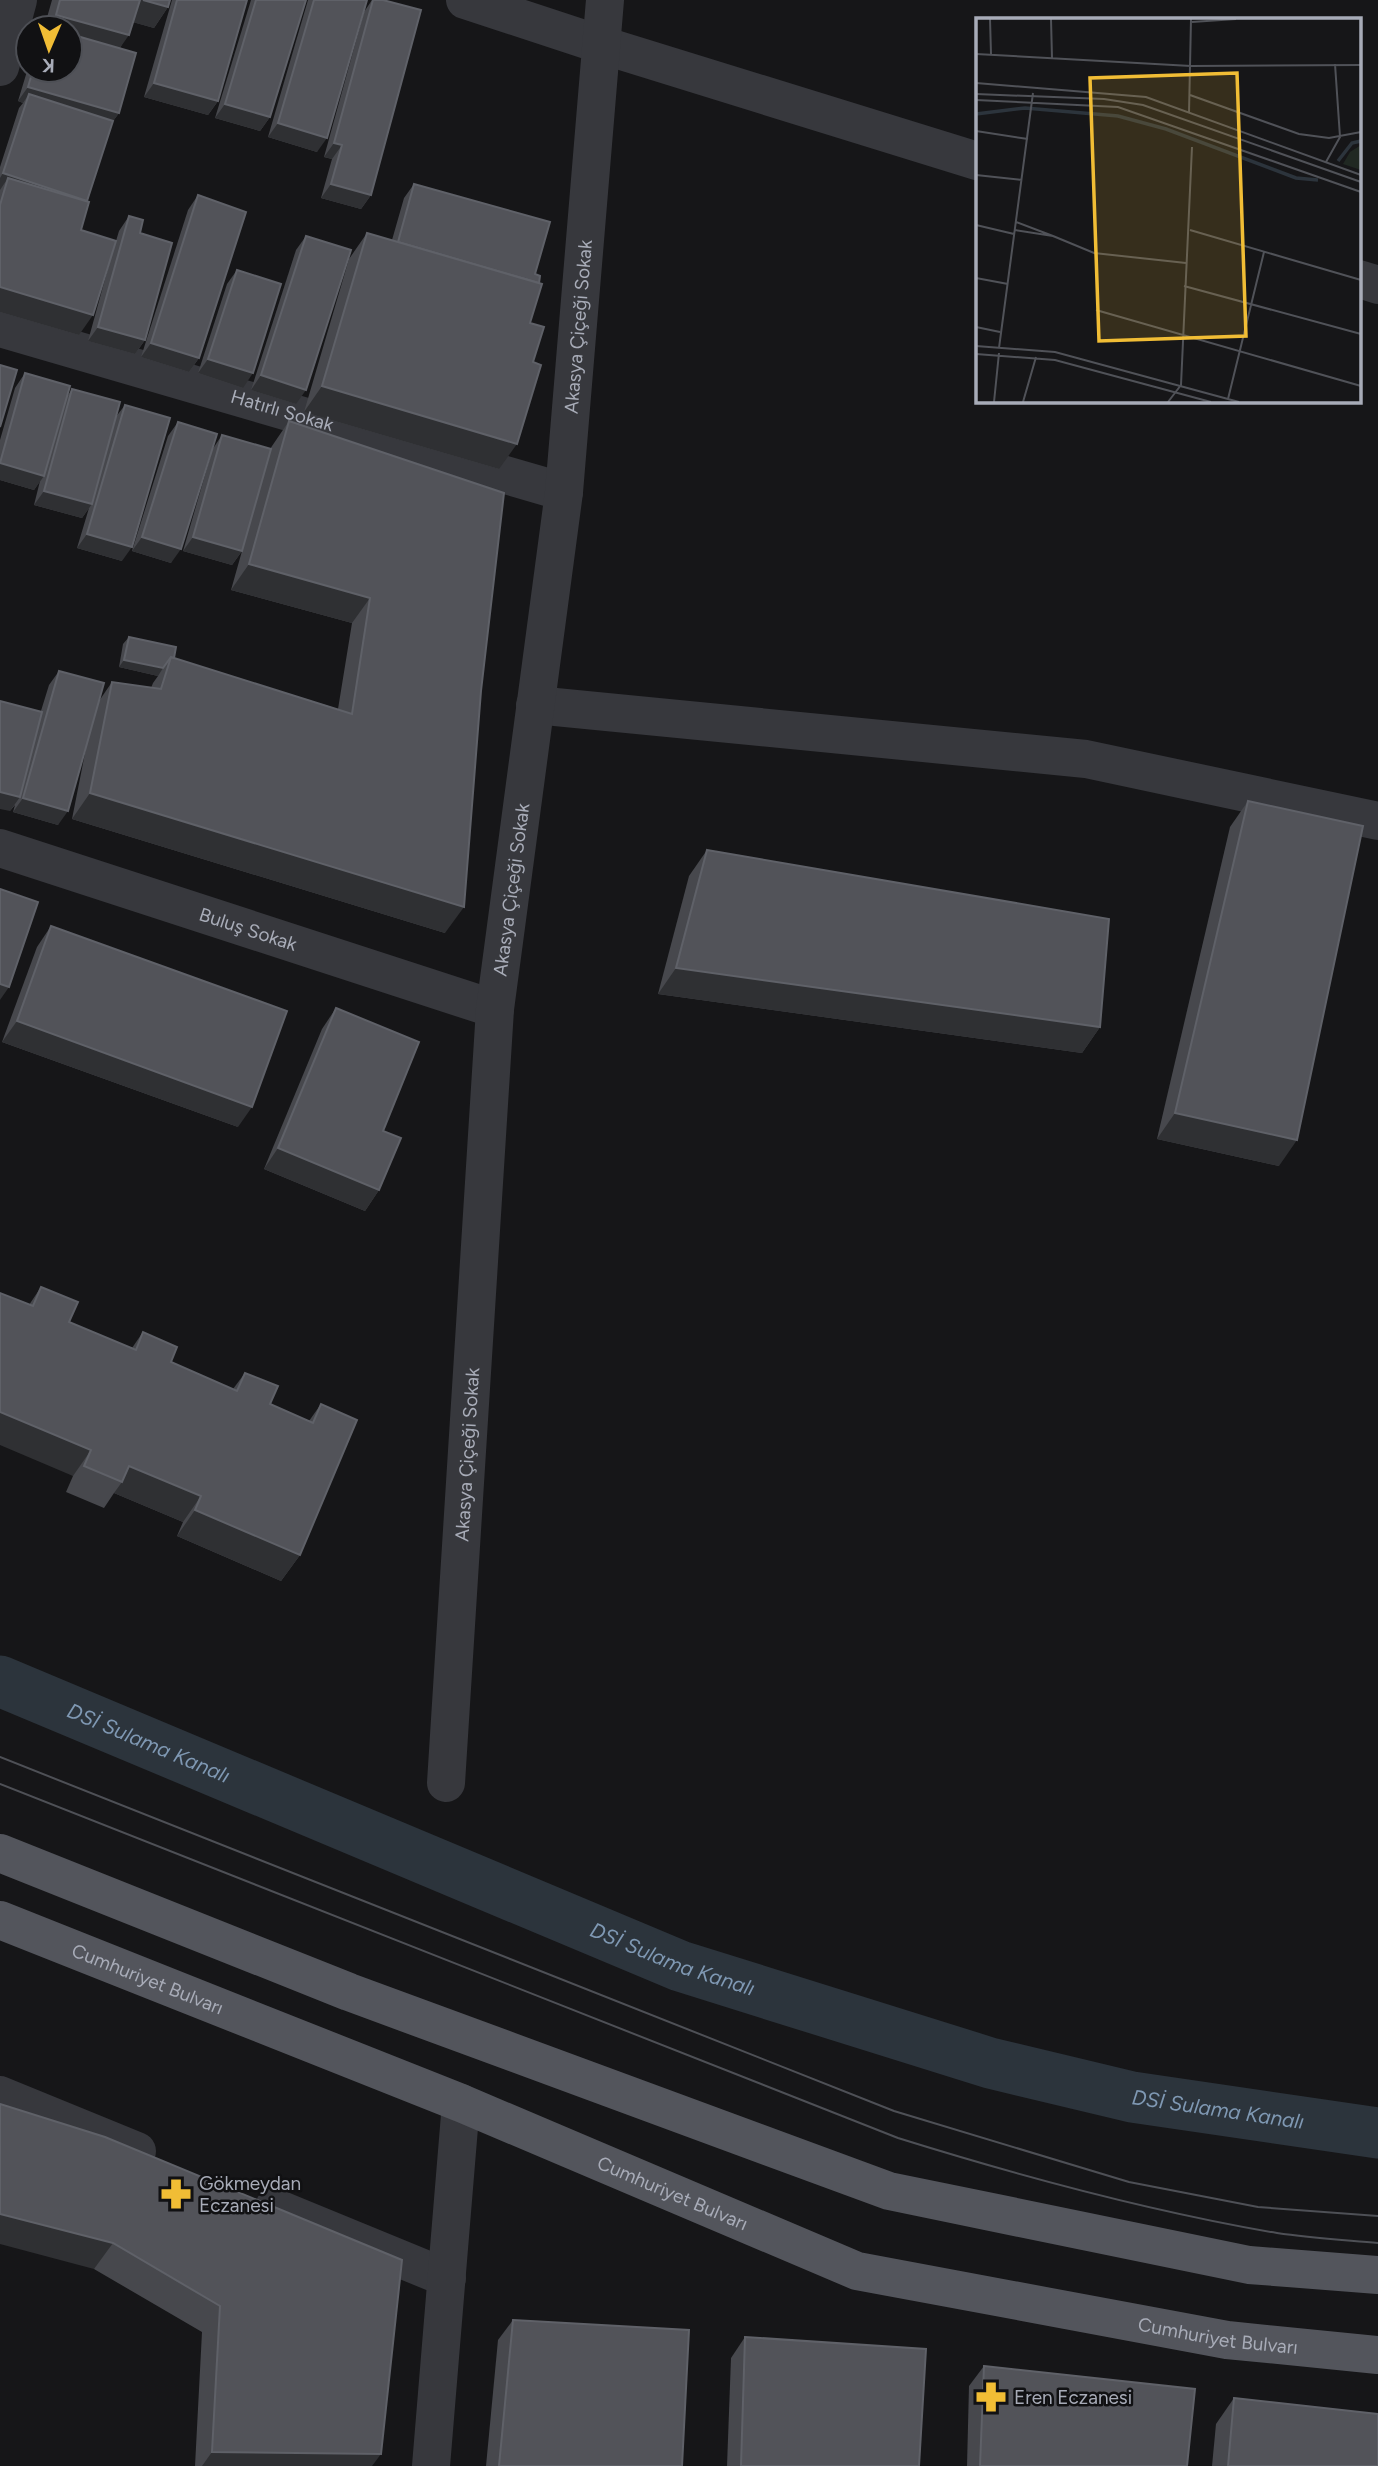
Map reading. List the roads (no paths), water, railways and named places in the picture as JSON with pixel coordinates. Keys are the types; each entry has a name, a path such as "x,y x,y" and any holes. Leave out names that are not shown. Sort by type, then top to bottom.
{"main road":[{"path":"0,1853 349,1992 888,2192 1249,2265 1378,2275"},
{"name":"Cumhuriyet Bulvarı","path":"0,1920 461,2103 857,2271 1227,2340 1378,2355"}],"street":[{"path":"0,67 18,0"},
{"path":"465,0 976,161"},
{"name":"Akasya Çiçeği Sokak","path":"446,1783 495,1009 564,492 605,0"},
{"path":"1360,279 1378,285"},
{"name":"Hatırlı Sokak","path":"0,328 564,492"},
{"path":"536,705 1086,760 1378,821"},
{"name":"Buluş Sokak","path":"0,848 495,1009"},
{"path":"0,2095 166,2163"},
{"path":"431,2466 461,2103"},
{"path":"242,2194 447,2278"}],"waterway":[{"name":"DSİ Sulama Kanalı","path":"0,1681 680,1966 990,2063 1132,2097 1378,2133"}],"tram line":[{"path":"0,1757 894,2111 1129,2182 1258,2207 1378,2216"},
{"path":"0,1784 898,2138 1133,2204 1277,2233 1378,2243"}],"place":[{"name":"Gökmeydan Eczanesi","path":"176,2194"},
{"name":"Eren Eczanesi","path":"991,2397"}]}
